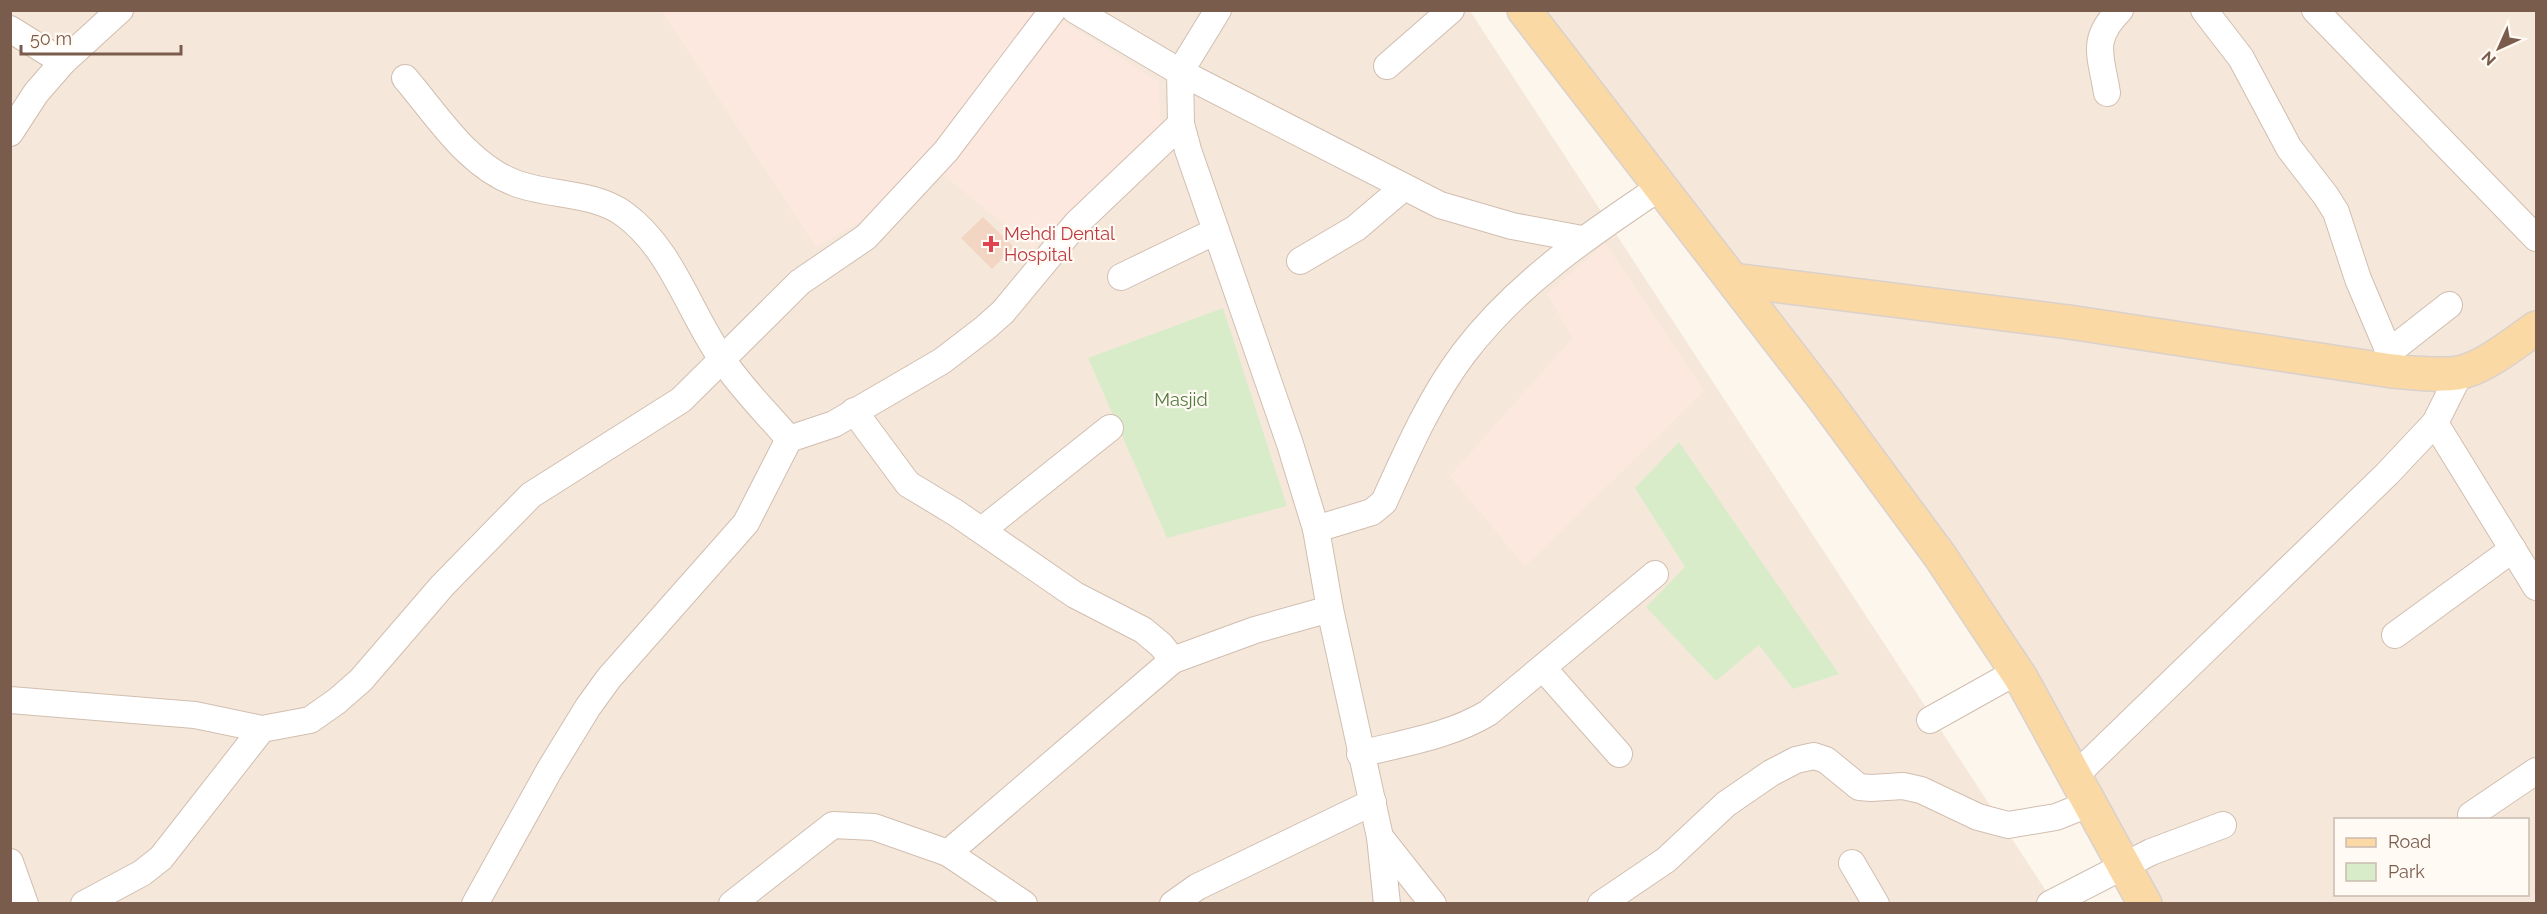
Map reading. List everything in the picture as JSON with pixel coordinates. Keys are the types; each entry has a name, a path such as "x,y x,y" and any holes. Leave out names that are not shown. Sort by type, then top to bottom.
{"main road":[{"path":"1524,10 1825,399 1940,556 2016,672 2076,775 2145,903"},
{"path":"1733,280 2390,361 2433,374 2460,373 2481,364 2536,328"}],"street":[{"path":"10,133 36,93 63,62 120,10"},
{"path":"10,700 195,715 262,729 310,720 337,702 361,680 442,586 531,495 681,400 800,282 866,237 946,151 1053,10"},
{"path":"1075,10 1180,72 1440,205 1473,216 1582,239"},
{"path":"1218,10 1180,72 1181,124 1290,444 1316,529 1360,754 1380,837 1387,903"},
{"path":"1387,66 1451,10"},
{"path":"2107,93 2099,44 2101,33 2107,23 2120,10"},
{"path":"2204,10 2241,58 2289,148 2336,212 2358,279 2390,361 2449,305"},
{"path":"2315,10 2536,238"},
{"path":"10,29 63,62"},
{"path":"405,78 469,154 484,166 515,183 612,207 634,223 668,264 722,360 789,439"},
{"path":"475,903 588,706 609,678 746,523 789,439 834,424 942,361 985,328 1003,312 1076,224 1181,124"},
{"path":"1316,529 1372,512 1384,502 1431,406 1463,354 1499,312 1582,239 1662,186"},
{"path":"1300,261 1356,228 1404,187"},
{"path":"1121,277 1216,231"},
{"path":"2076,775 2387,474 2435,423 2460,373"},
{"path":"855,411 908,484 982,530 1076,595 1143,630 1161,645 1173,660"},
{"path":"2435,423 2536,587"},
{"path":"982,530 1110,428"},
{"path":"2395,635 2513,549"},
{"path":"1360,754 1449,731 1471,723 1488,713 1655,574"},
{"path":"948,853 1173,660 1255,630 1330,609"},
{"path":"1543,668 1619,754"},
{"path":"1930,720 2016,672"},
{"path":"84,903 142,873 161,858 262,729"},
{"path":"1601,903 1666,860 1726,804 1771,773 1796,760 1814,756 1826,760 1859,787 1902,786 1921,790 1978,817 2008,825 2056,817 2091,803"},
{"path":"2471,815 2536,771"},
{"path":"1173,903 1197,887 1372,802"},
{"path":"732,903 833,825 874,827 948,853 1024,903"},
{"path":"2050,903 2151,852 2223,825"},
{"path":"1380,837 1432,903"},
{"path":"10,862 25,903"},
{"path":"1852,863 1876,903"}],"shaded area":[{"path":"10,11 1470,11 2054,903 11,903"},
{"path":"662,11 1047,11 1159,82 1160,126 1033,248 944,175 816,247"},
{"path":"1542,11 2536,11 2536,903 2154,903 2027,680"},
{"path":"1605,243 1704,391 1525,566 1450,476 1573,338 1547,294"}],"green space":[{"name":"Masjid","path":"1223,308 1287,506 1167,538 1088,358"},
{"path":"1679,442 1839,674 1793,689 1759,645 1716,681 1646,607 1685,567 1635,488"}],"building":[{"path":"983,217 1014,247 992,269 961,238"}],"place":[{"name":"Mehdi Dental Hospital","path":"991,244"}]}
